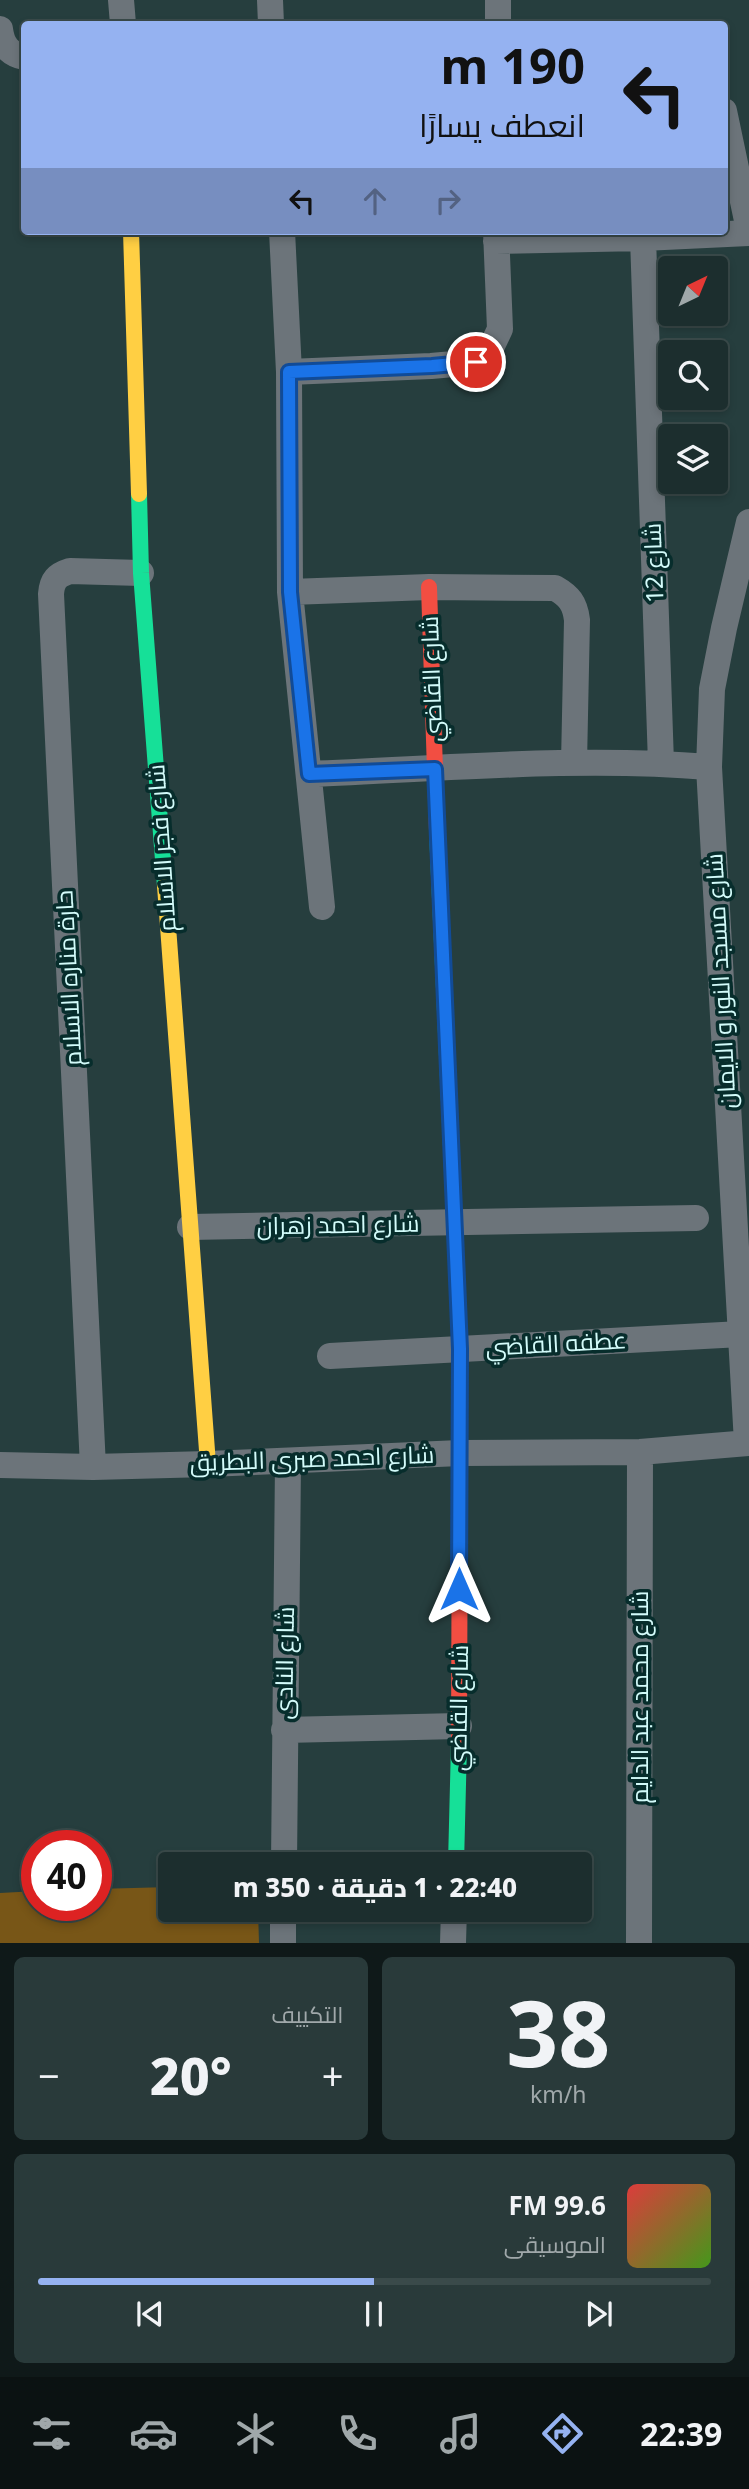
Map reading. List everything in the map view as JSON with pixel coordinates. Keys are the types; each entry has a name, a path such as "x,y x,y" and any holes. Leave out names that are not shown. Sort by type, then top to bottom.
{"street":[{"path":"121,0 123,21"},
{"path":"270,0 271,21"},
{"path":"498,0 498,21"},
{"path":"0,29 8,50 21,56"},
{"path":"728,130 749,231 728,232"},
{"name":"شارع فجر الاسلام","path":"131,235 141,573 208,1464"},
{"path":"282,235 289,372 290,592 322,907"},
{"path":"289,372 476,362 491,350 500,329 496,236 643,238 688,235"},
{"name":"شارع 12","path":"643,238 661,763"},
{"name":"شارع مسجد النور و الايمان","path":"748,1443 709,766 712,689 749,522"},
{"name":"حارة مناره الاسلام","path":"93,1467 51,594 52,583 59,575 70,571 141,573"},
{"path":"290,592 429,587 555,588 567,594 575,606 577,620 574,763"},
{"name":"شارع القاضي","path":"429,587 460,1349 456,1852"},
{"path":"309,774 574,763 709,766"},
{"name":"شارع احمد زهران","path":"190,1227 696,1218"},
{"name":"عطفه القاضي","path":"330,1356 741,1334"},
{"name":"شارع احمد صبرى البطريق","path":"0,1465 93,1467 288,1462 460,1453 640,1452 748,1443"},
{"name":"شارع محمد عبد الدايم","path":"639,1943 640,1452"},
{"name":"شارع النادى","path":"284,1852 288,1462"},
{"path":"284,1730 459,1726"},
{"path":"283,1943 284,1922"},
{"path":"453,1943 454,1922"}],"shaded area":[{"path":"158,1887 158,1922 258,1922 259,1943 0,1943 0,1893 21,1892 21,1921 112,1921 112,1889"}],"traffic: fast":[{"path":"139,494 141,573 165,886"},
{"path":"437,831 460,1349 460,1445"},
{"path":"456,1852 459,1744"}],"traffic: slow":[{"path":"131,235 139,494"},
{"path":"165,886 208,1464"}],"traffic: jam":[{"path":"429,587 437,831"},
{"path":"459,1744 460,1445"}],"route":[{"path":"459,1589 460,1349 435,769 309,774 290,592 289,372 476,362"}]}
